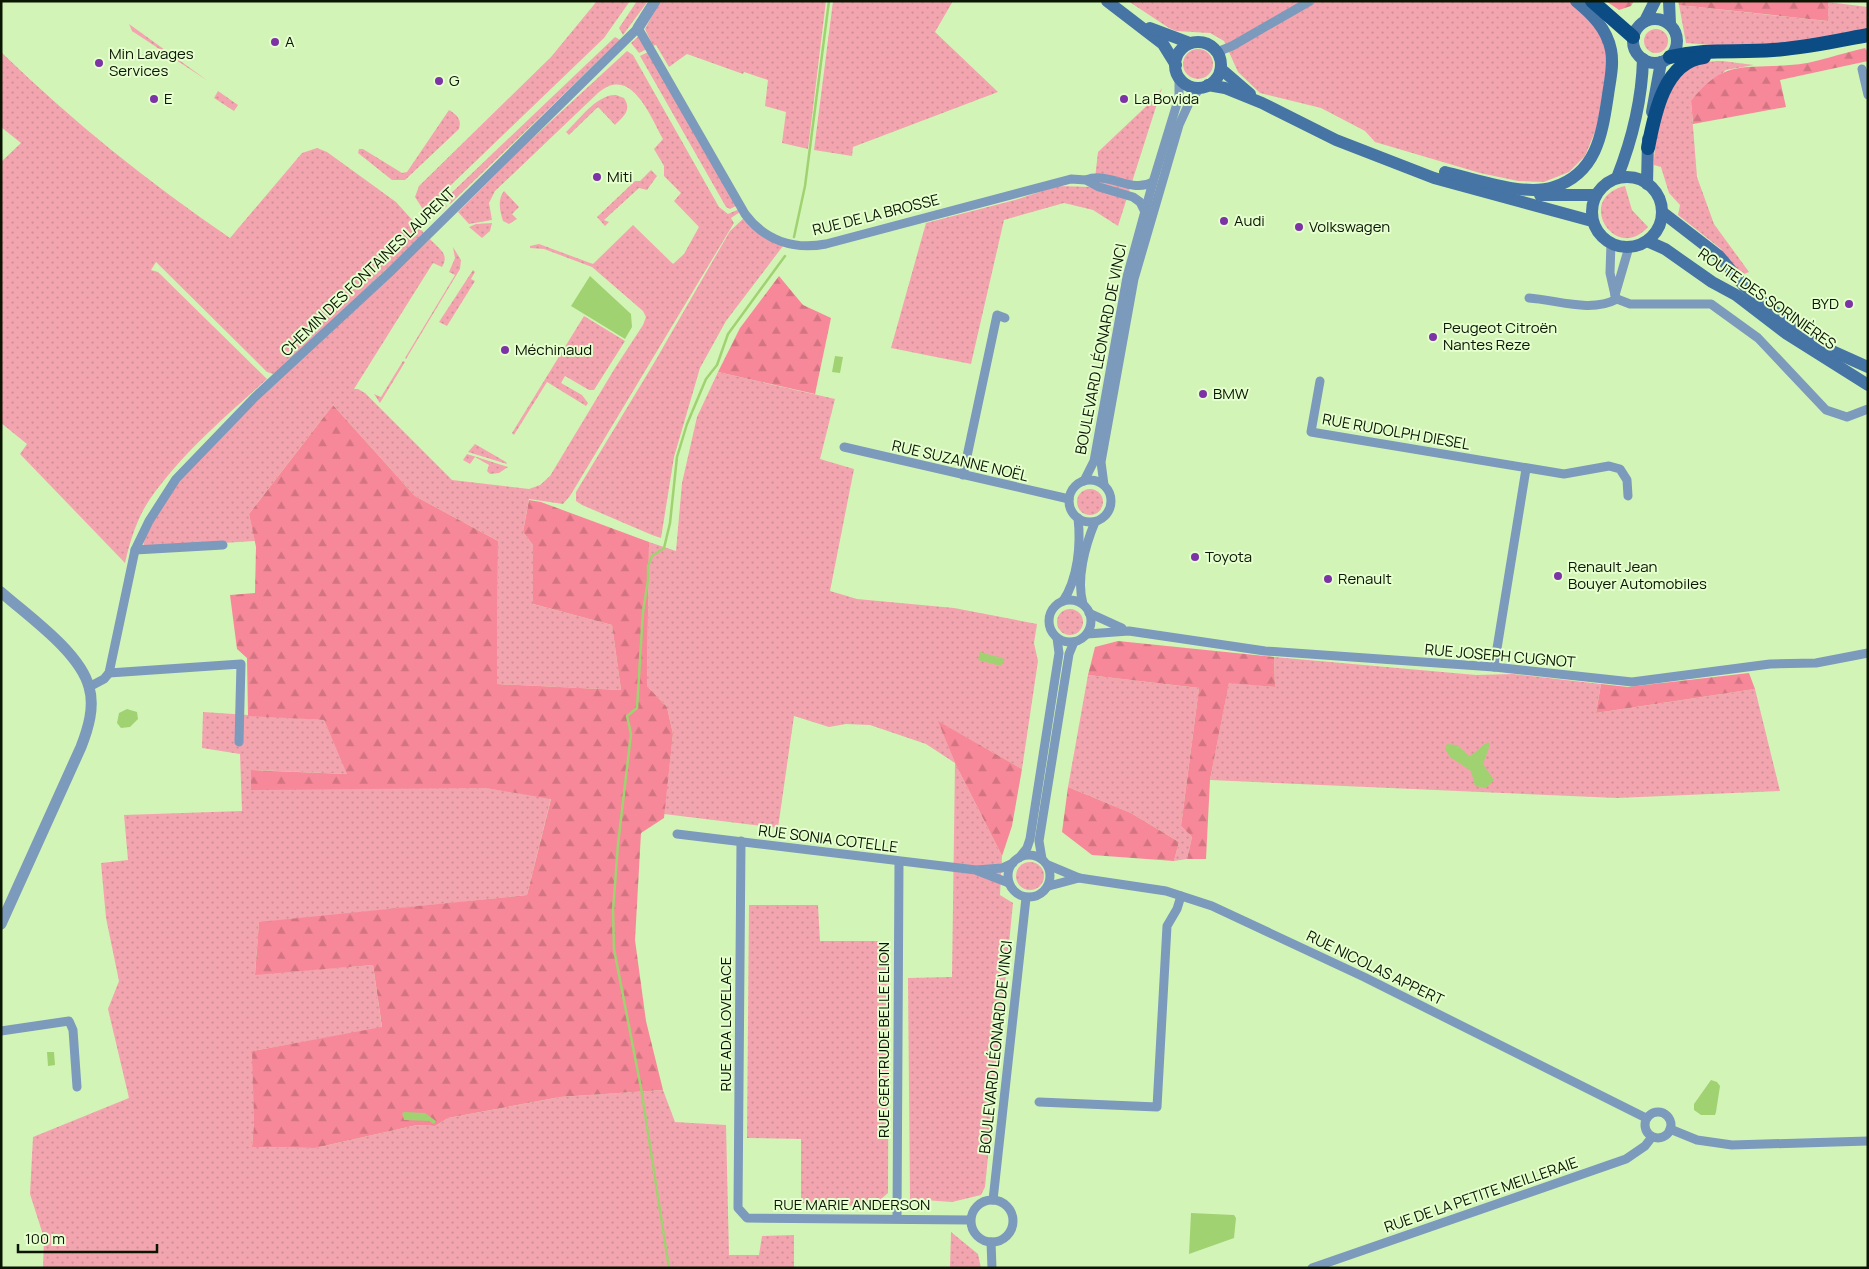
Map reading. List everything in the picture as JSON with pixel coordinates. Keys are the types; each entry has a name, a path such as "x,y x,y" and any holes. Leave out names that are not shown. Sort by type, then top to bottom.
{"highway":[{"path":"1592,1 1618,22 1633,38"},
{"path":"1666,60 1702,50 1732,51 1799,48 1868,35"},
{"path":"1648,148 1662,94 1675,74 1698,57 1732,51"}],"main road":[{"path":"1107,1 1137,22 1163,44 1177,71 1189,85 1225,88 1262,103 1309,128 1372,155 1434,178 1592,221"},
{"path":"1372,155 1501,186 1539,190 1565,183 1592,159 1600,141 1612,61 1611,49 1600,24 1590,12 1576,1"},
{"path":"1655,1 1645,21 1638,27 1633,38 1635,50 1642,59 1653,63 1666,60"},
{"path":"1648,184 1648,148 1656,84 1666,60 1677,46 1678,40 1670,24 1669,1"},
{"path":"1645,21 1657,18 1670,24"},
{"path":"1137,22 1190,43 1205,43 1217,52 1221,69 1218,76 1205,86"},
{"path":"1177,71 1179,52 1190,43"},
{"path":"1617,178 1635,118 1642,78 1642,59"},
{"path":"1221,69 1262,103"},
{"path":"1414,165 1465,182 1524,194 1596,195"},
{"path":"1617,178 1634,178 1648,184 1658,196 1662,212 1659,226 1647,241 1628,247 1611,244 1602,236 1592,221 1593,203 1596,195 1604,186 1617,178"},
{"name":"ROUTE DES SORINIÈRES","path":"1662,212 1718,256 1745,288 1771,309 1832,351 1868,367"},
{"name":"ROUTE DES SORINIÈRES","path":"1647,241 1665,249 1712,282 1736,295 1787,334 1868,385"}],"street":[{"path":"638,28 655,1"},
{"path":"1217,52 1232,46 1310,1"},
{"name":"RUE DE LA BROSSE","path":"638,28 745,214 768,235 786,244 810,246 826,244 1042,185 1071,179 1086,180 1104,177 1141,186 1152,182"},
{"name":"CHEMIN DES FONTAINES LAURENT","path":"109,673 135,550 158,506 192,461 254,398 389,273 638,28"},
{"path":"1862,69 1868,95"},
{"name":"BOULEVARD LÉONARD DE VINCI","path":"1084,481 1094,461 1126,277 1152,182 1179,97 1177,71"},
{"name":"BOULEVARD LÉONARD DE VINCI","path":"1104,485 1101,462 1134,280 1179,125 1190,101 1205,86"},
{"name":"RUE DE LA BROSSE","path":"1086,180 1098,187 1133,196 1140,202 1144,210"},
{"path":"1611,244 1610,273 1616,297 1630,304 1711,304 1758,338 1826,410 1847,417 1868,409"},
{"path":"1529,298 1593,305 1608,304 1616,297 1628,247"},
{"path":"963,475 997,315 1005,318"},
{"name":"RUE RUDOLPH DIESEL","path":"1320,382 1312,432 1564,474 1608,466 1620,469 1627,480 1628,496"},
{"name":"RUE SUZANNE NOËL","path":"844,447 1069,500"},
{"path":"1494,667 1526,469"},
{"path":"1009,883 1008,875 1016,860 1027,848 1030,839 1059,652 1057,638 1049,625 1049,616 1052,609 1063,601 1070,591 1073,581 1080,535 1078,518 1070,506 1069,500 1074,488 1084,481 1094,481 1104,485 1109,491 1111,506 1108,513 1095,522 1089,536 1080,583 1083,604 1089,614 1091,625 1087,634 1074,642 1065,642 1057,638"},
{"path":"1078,518 1086,522 1095,522"},
{"path":"135,550 223,545"},
{"path":"1,592 67,651 80,668 90,687 91,706 85,737 1,924"},
{"path":"1063,601 1075,601 1083,604"},
{"name":"RUE JOSEPH CUGNOT","path":"1089,614 1106,623 1129,631 1265,651 1494,667 1632,682 1770,664 1816,663 1868,653"},
{"name":"RUE JOSEPH CUGNOT","path":"1087,634 1129,631"},
{"path":"976,870 1009,883 1019,895 1026,898 1040,895 1049,886 1051,879 1039,841 1069,654 1074,642"},
{"path":"90,687 104,679 109,673 241,664 239,742"},
{"name":"RUE SONIA COTELLE","path":"677,834 976,870"},
{"name":"RUE ADA LOVELACE","path":"738,1208 741,841"},
{"path":"976,870 1002,868 1030,855 1080,878"},
{"name":"RUE GERTRUDE BELLE ELION","path":"897,1218 899,862"},
{"path":"1049,886 1080,878"},
{"name":"RUE NICOLAS APPERT","path":"1080,878 1126,883 1181,896 1212,906 1347,969 1646,1118"},
{"path":"1039,1102 1157,1107 1167,926 1177,909 1181,896"},
{"name":"BOULEVARD LÉONARD DE VINCI","path":"993,1200 1026,898"},
{"path":"1,1031 69,1021 73,1030 77,1087"},
{"path":"1653,1112 1665,1114 1671,1121 1670,1129 1663,1137 1652,1136 1646,1131 1646,1118 1653,1112"},
{"path":"1670,1129 1698,1140 1732,1145 1868,1141"},
{"name":"RUE DE LA PETITE MEILLERAIE","path":"1312,1268 1626,1159 1645,1146 1652,1136"},
{"path":"993,1200 1009,1208 1013,1225 1008,1236 997,1242 991,1242 976,1236 970,1220 976,1206 984,1201 993,1200"},
{"name":"RUE MARIE ANDERSON","path":"738,1208 747,1218 970,1220"},
{"path":"991,1242 992,1268"}],"shaded area":[{"path":"597,1 630,1 604,38 424,211 415,197 419,186 551,57"},
{"path":"637,1 648,1 623,35 619,28"},
{"path":"660,1 826,1 808,149 782,143 786,112 765,106 768,80 744,72 743,74 687,54 669,67 656,45 653,46 645,29"},
{"path":"833,1 953,1 935,32 998,92 853,147 852,156 814,150"},
{"path":"1128,1 1570,1 1591,18 1609,53 1597,127 1585,156 1569,172 1544,182 1518,181 1480,173 1375,142 1365,131 1321,108 1260,93 1238,72 1224,41 1210,33 1176,31"},
{"path":"1828,2 1868,7 1868,32 1801,44 1738,47 1686,43 1679,5 1827,21"},
{"path":"129,24 208,81 132,31"},
{"path":"1656,29 1661,30 1667,36 1667,46 1661,52 1656,53 1651,52 1645,46 1644,41 1645,36 1651,30"},
{"path":"639,36 647,49 639,53 631,43"},
{"path":"615,37 620,40 450,204 445,199"},
{"path":"1198,49 1209,53 1213,64 1209,75 1198,79 1187,75 1183,64 1187,53"},
{"path":"627,51 633,55 719,207 728,214 737,210 740,212 731,218 734,223 570,496 563,504 529,499 523,532 533,545 533,604 612,625 621,690 497,684 498,541 415,496 333,405 249,514 255,541 143,548 147,533 164,502 202,455 225,431 430,239 444,255 445,259 442,267 433,263 354,389 365,393 452,480 529,489 540,485 550,476 643,325 646,317 643,311 592,267 544,249 530,248 530,246 539,244 593,264 633,225 673,264 684,254 699,227 674,201 681,193 664,176 664,166 654,149 663,139 652,118 638,96 630,89 620,85 610,86 598,93 495,191 489,203 492,220 469,224 458,212 524,146"},
{"path":"1,52 111,150 230,238 302,153 317,148 327,152 396,202 424,233 276,375 267,372 156,262 151,270 158,272 267,379 205,436 163,482 141,514 125,563 20,454 27,444 1,423 1,162 21,143 1,127"},
{"path":"648,52 736,206 730,209 726,207 640,56"},
{"path":"1722,61 1754,65 1726,70 1691,101 1697,177 1714,224 1749,272 1739,276 1721,249 1678,215 1680,205 1669,193 1661,167 1654,165 1661,114 1677,77 1685,70 1694,66"},
{"path":"1162,88 1118,226 1093,210 1064,203 1004,220 971,364 891,348 926,223 1015,200 1057,186 1094,187 1098,152 1156,97"},
{"path":"218,91 238,105 234,111 214,98"},
{"path":"616,95 624,98 627,109 626,113 615,125 598,107 569,135 566,132 595,103 609,96"},
{"path":"449,110 458,118 460,123 459,129 405,180 392,180 358,153 359,149 363,149 402,173 407,172"},
{"path":"651,170 657,176 647,190 639,188 604,220 609,222 605,226 597,217 635,181 640,181"},
{"path":"1625,186 1632,210 1648,227 1635,236 1623,238 1613,233 1605,225 1601,214 1602,203 1610,193"},
{"path":"504,191 519,207 512,214 517,219 509,224 503,221 500,209 500,198"},
{"path":"443,201 447,206 438,214 429,214"},
{"path":"744,218 783,246 726,321 700,368 674,457 661,538 582,505 576,501 576,492 654,363 730,231"},
{"path":"492,223 490,231 482,238 469,227 476,224"},
{"path":"453,247 461,260 460,269 406,359 455,275 449,272 455,258"},
{"path":"473,270 475,272 471,279 475,281 447,326 439,322"},
{"path":"590,276 631,314 632,327 625,339 571,306"},
{"path":"584,316 625,341 594,390 589,390 565,376 561,383 582,395 588,403 586,406 547,382 514,435 512,433"},
{"path":"835,356 843,357 840,373 832,372"},
{"path":"403,361 405,362 380,403 374,394 381,397"},
{"path":"718,372 835,399 820,459 854,469 830,591 857,599 954,608 1037,624 1034,643 1038,661 1022,769 939,722 955,763 926,744 870,725 846,724 829,727 794,716 778,828 664,814 673,734 667,707 647,686 649,542 676,551 682,483 697,417"},
{"path":"475,444 506,462 507,464 468,452"},
{"path":"467,454 508,467 499,473 490,474 487,471 489,465 475,457 470,464 463,460"},
{"path":"1090,489 1099,493 1103,502 1099,511 1090,515 1081,511 1077,502 1081,493"},
{"path":"1070,609 1079,613 1083,622 1079,631 1070,635 1061,631 1057,622 1061,613"},
{"path":"980,652 1005,659 1001,666 978,660"},
{"path":"1274,657 1476,675 1513,674 1601,684 1596,713 1755,689 1780,791 1617,798 1210,780 1229,682 1275,687"},
{"path":"1088,675 1199,688 1181,826 1192,837 1187,859 1174,861 1179,842 1131,813 1068,787"},
{"path":"127,709 137,712 138,719 130,727 121,728 117,723 119,713"},
{"path":"203,712 324,720 348,774 251,770 485,788 551,798 527,895 259,923 255,974 373,965 382,1028 253,1051 254,1123 252,1147 315,1148 417,1125 435,1126 448,1118 560,1097 663,1090 675,1122 726,1125 729,1255 759,1255 762,1236 794,1235 794,1268 43,1268 44,1238 30,1194 33,1137 129,1098 108,1009 119,981 106,918 101,863 128,860 124,815 242,811 240,754 202,748"},
{"path":"1488,742 1490,745 1483,764 1494,780 1486,788 1475,786 1471,771 1450,757 1445,749 1447,744 1457,745 1469,756"},
{"path":"955,763 1002,856 1000,895 1013,903 985,1187 981,1195 952,1202 910,1199 908,978 952,977"},
{"path":"1030,862 1040,866 1044,876 1040,886 1030,890 1020,886 1016,876 1020,866"},
{"path":"749,905 818,905 820,941 889,941 888,1193 872,1207 801,1203 801,1139 747,1138"},
{"path":"47,1052 54,1052 55,1065 48,1066"},
{"path":"1711,1080 1717,1082 1720,1086 1716,1112 1715,1115 1701,1115 1694,1110 1694,1104"},
{"path":"402,1113 425,1113 436,1121 434,1124 429,1121 404,1120"},
{"path":"1191,1213 1234,1215 1236,1218 1234,1238 1189,1254"},
{"path":"951,1232 978,1254 981,1268 950,1268"}],"green space":[{"path":"1606,1 1634,1 1631,6 1619,10"},
{"path":"1678,1 1824,1 1828,2 1828,21 1679,5"},
{"path":"1865,48 1868,52 1868,61 1780,80 1786,107 1693,124 1691,101 1714,78 1724,72 1747,67 1808,63"},
{"path":"779,276 803,305 831,318 815,394 718,372 740,328"},
{"path":"333,405 415,496 498,541 497,684 621,690 612,625 533,604 533,545 523,532 529,500 541,502 649,542 647,686 667,707 673,734 664,818 641,833 635,940 646,1021 663,1090 560,1097 448,1118 435,1126 417,1125 315,1148 252,1147 254,1123 252,1051 382,1027 373,965 255,975 259,922 527,895 551,799 485,788 251,790 251,770 347,774 324,720 248,716 247,658 237,649 230,595 255,593 256,547 249,514"},
{"path":"1118,641 1274,657 1275,687 1229,683 1210,780 1206,859 1187,859 1192,837 1181,826 1199,688 1088,675 1095,647"},
{"path":"1749,673 1755,689 1596,713 1601,684 1628,687"},
{"path":"938,721 1022,769 1012,826 1002,856 955,763"},
{"path":"1068,787 1131,813 1179,842 1174,861 1092,855 1062,832"}],"waterway":[{"path":"794,237 805,186 829,1"},
{"path":"669,1268 641,1088 614,949 613,911 618,844 631,734 627,716 637,708 648,566 652,556 664,548 670,523 677,457 687,424 706,379 717,365 728,334 785,256"}],"place":[{"name":"A","path":"275,42"},
{"name":"Min Lavages Services","path":"99,63"},
{"name":"G","path":"439,81"},
{"name":"E","path":"154,99"},
{"name":"La Bovida","path":"1124,99"},
{"name":"Miti","path":"597,177"},
{"name":"Audi","path":"1224,221"},
{"name":"Volkswagen","path":"1299,227"},
{"name":"BYD","path":"1849,304"},
{"name":"Peugeot Citroën Nantes Reze","path":"1433,337"},
{"name":"Méchinaud","path":"505,350"},
{"name":"BMW","path":"1203,394"},
{"name":"Toyota","path":"1195,557"},
{"name":"Renault Jean Bouyer Automobiles","path":"1558,576"},
{"name":"Renault","path":"1328,579"}]}
